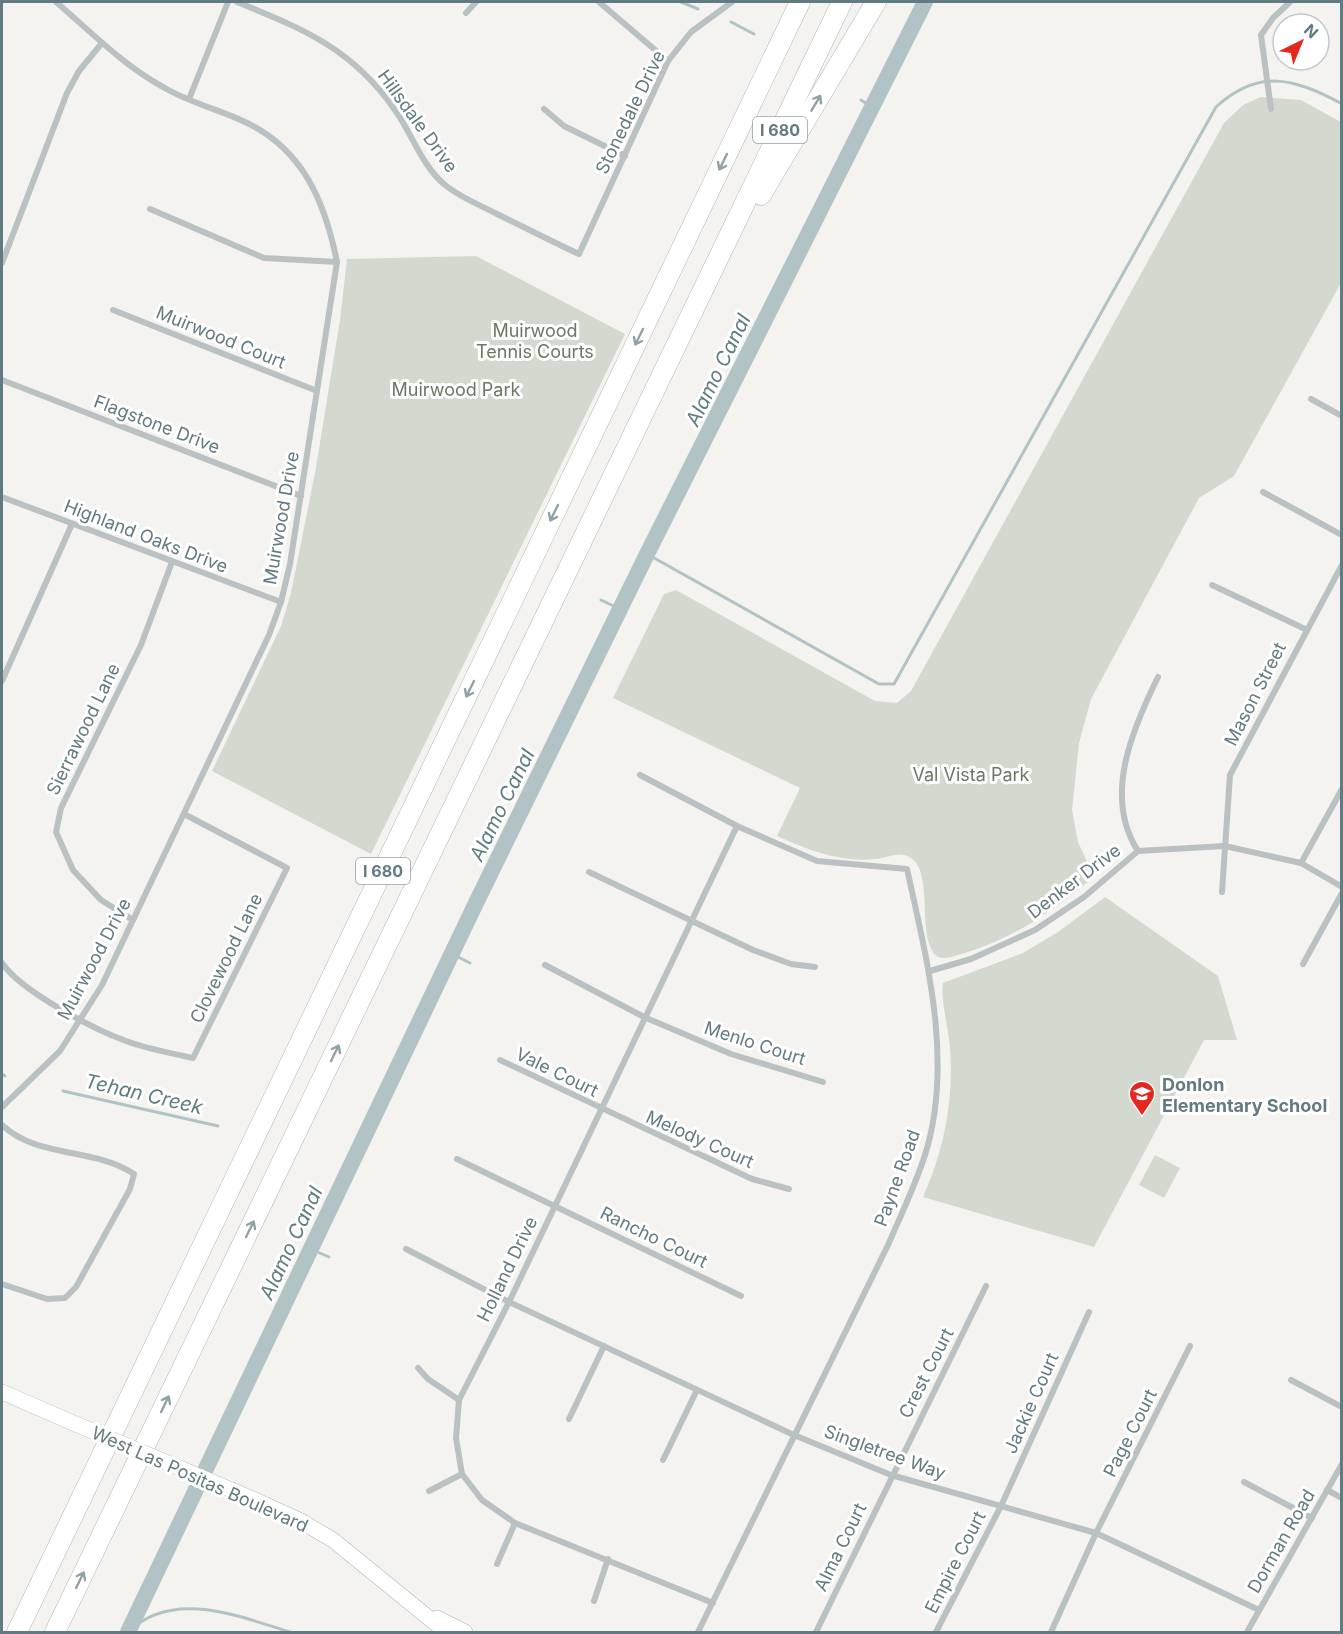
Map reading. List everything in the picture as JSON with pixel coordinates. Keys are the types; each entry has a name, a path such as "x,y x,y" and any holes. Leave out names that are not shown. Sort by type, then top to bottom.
{"highway":[{"name":"I 680","path":"17,1632 800,2"},
{"name":"I 680","path":"55,1632 842,2"},
{"path":"718,259 738,233 876,2"}],"main road":[{"name":"West Las Positas Boulevard","path":"2,1392 299,1520 333,1540 446,1632"},
{"name":"West Las Positas Boulevard","path":"416,1606 465,1632"}],"street":[{"name":"Muirwood Drive","path":"2,1107 60,1051 102,985 269,635 281,602 301,496 337,262 330,225 315,188 291,155 266,134 245,121 189,99 144,76 56,2"},
{"path":"189,99 228,2"},
{"name":"Hillsdale Drive","path":"237,2 307,30 335,48 362,70 384,93 432,171 445,185 464,198 579,254"},
{"path":"466,13 476,2"},
{"path":"599,2 668,61"},
{"name":"Stonedale Drive","path":"579,254 668,61 691,32 732,2"},
{"path":"1271,109 1261,35 1273,18 1290,2"},
{"path":"2,263 67,93 79,71 102,43"},
{"path":"544,109 564,126 625,156"},
{"path":"150,209 264,258 337,262"},
{"name":"Muirwood Court","path":"113,310 317,391"},
{"name":"Flagstone Drive","path":"2,380 301,496"},
{"path":"1311,399 1341,416"},
{"path":"1263,492 1341,535"},
{"name":"Highland Oaks Drive","path":"2,497 281,602"},
{"path":"2,681 72,524"},
{"name":"Sierrawood Lane","path":"133,920 101,900 73,870 56,832 61,808 141,645 172,562"},
{"name":"Mason Street","path":"1222,892 1230,775 1341,565"},
{"path":"1212,585 1305,630"},
{"path":"1138,851 1127,834 1122,813 1122,791 1130,740 1139,714 1158,677"},
{"path":"640,775 737,826"},
{"path":"1301,863 1341,789"},
{"name":"Clovewood Lane","path":"81,1018 126,1041 193,1058 287,868 184,814"},
{"name":"Holland Drive","path":"713,1603 515,1523 482,1500 462,1474 456,1438 459,1400 602,1110 644,1017 737,826"},
{"name":"Payne Road","path":"698,1632 888,1245 925,1154 936,1086 930,971 907,869 817,861 737,826"},
{"name":"Denker Drive","path":"930,971 971,960 1035,930 1084,897 1138,851 1225,846 1301,863 1341,887"},
{"path":"589,872 753,950 791,964 815,967"},
{"path":"1303,964 1341,893"},
{"path":"2,963 15,980 32,992 81,1018"},
{"name":"Menlo Court","path":"545,965 644,1017 731,1054 823,1082"},
{"name":"Vale Court","path":"500,1060 602,1110"},
{"name":"Melody Court","path":"602,1110 752,1179 789,1189"},
{"path":"2,1125 26,1143 116,1165 134,1174 130,1190 76,1287 65,1298 47,1299 2,1284"},
{"name":"Rancho Court","path":"457,1159 741,1296"},
{"name":"Singletree Way","path":"406,1249 509,1302 794,1435 891,1475 1096,1533 1259,1610"},
{"name":"Crest Court","path":"891,1475 987,1286"},
{"name":"Jackie Court","path":"1001,1506 1089,1312"},
{"path":"569,1419 604,1346"},
{"name":"Page Court","path":"1051,1632 1096,1533 1190,1346"},
{"path":"418,1368 428,1379 459,1400"},
{"path":"1291,1380 1341,1407"},
{"path":"663,1460 697,1390"},
{"name":"Dorman Road","path":"1247,1632 1341,1464"},
{"path":"429,1491 462,1474"},
{"name":"Alma Court","path":"816,1632 891,1475"},
{"path":"1244,1482 1312,1518"},
{"path":"1328,1490 1341,1498"},
{"name":"Empire Court","path":"936,1632 1001,1506"},
{"path":"497,1564 515,1523"},
{"path":"594,1601 608,1559"}],"green space":[{"name":"Val Vista Park","path":"1261,97 1301,100 1341,122 1341,283 1234,476 1199,498 1091,699 1079,743 1072,810 1078,842 1094,877 1049,912 1017,931 965,953 948,958 938,957 931,949 927,937 922,878 918,866 911,858 902,855 863,860 838,857 777,836 800,788 613,698 664,594 676,590 875,701 897,703 911,691 1224,123 1243,105"},
{"name":"Muirwood Park","path":"476,256 625,334 371,854 212,771 281,626 291,593 315,473 340,320 347,259"},
{"path":"1105,897 1218,976 1237,1040 1204,1040 1094,1247 923,1197 937,1161 949,1106 951,1067 943,983 1023,953 1058,932"},
{"path":"1155,1155 1180,1168 1164,1198 1139,1185"}],"waterway":[{"path":"681,2 698,9"},
{"name":"Alamo Canal","path":"128,1632 475,905 647,554 925,2"},
{"path":"731,22 754,34"},
{"path":"647,554 879,684 894,684 1216,107 1247,86 1277,81 1308,88 1342,104"},
{"path":"861,100 872,107"},
{"path":"601,600 620,609"},
{"path":"452,954 470,963"},
{"name":"Tehan Creek","path":"63,1091 218,1126"},
{"path":"313,1250 329,1257"},
{"path":"128,1632 146,1619 165,1612 185,1609 228,1614 290,1632"}],"place":[{"name":"Donlon Elementary School","path":"1142,1117"}],"park label":[{"name":"Muirwood Tennis Courts","path":"535,340"}]}
